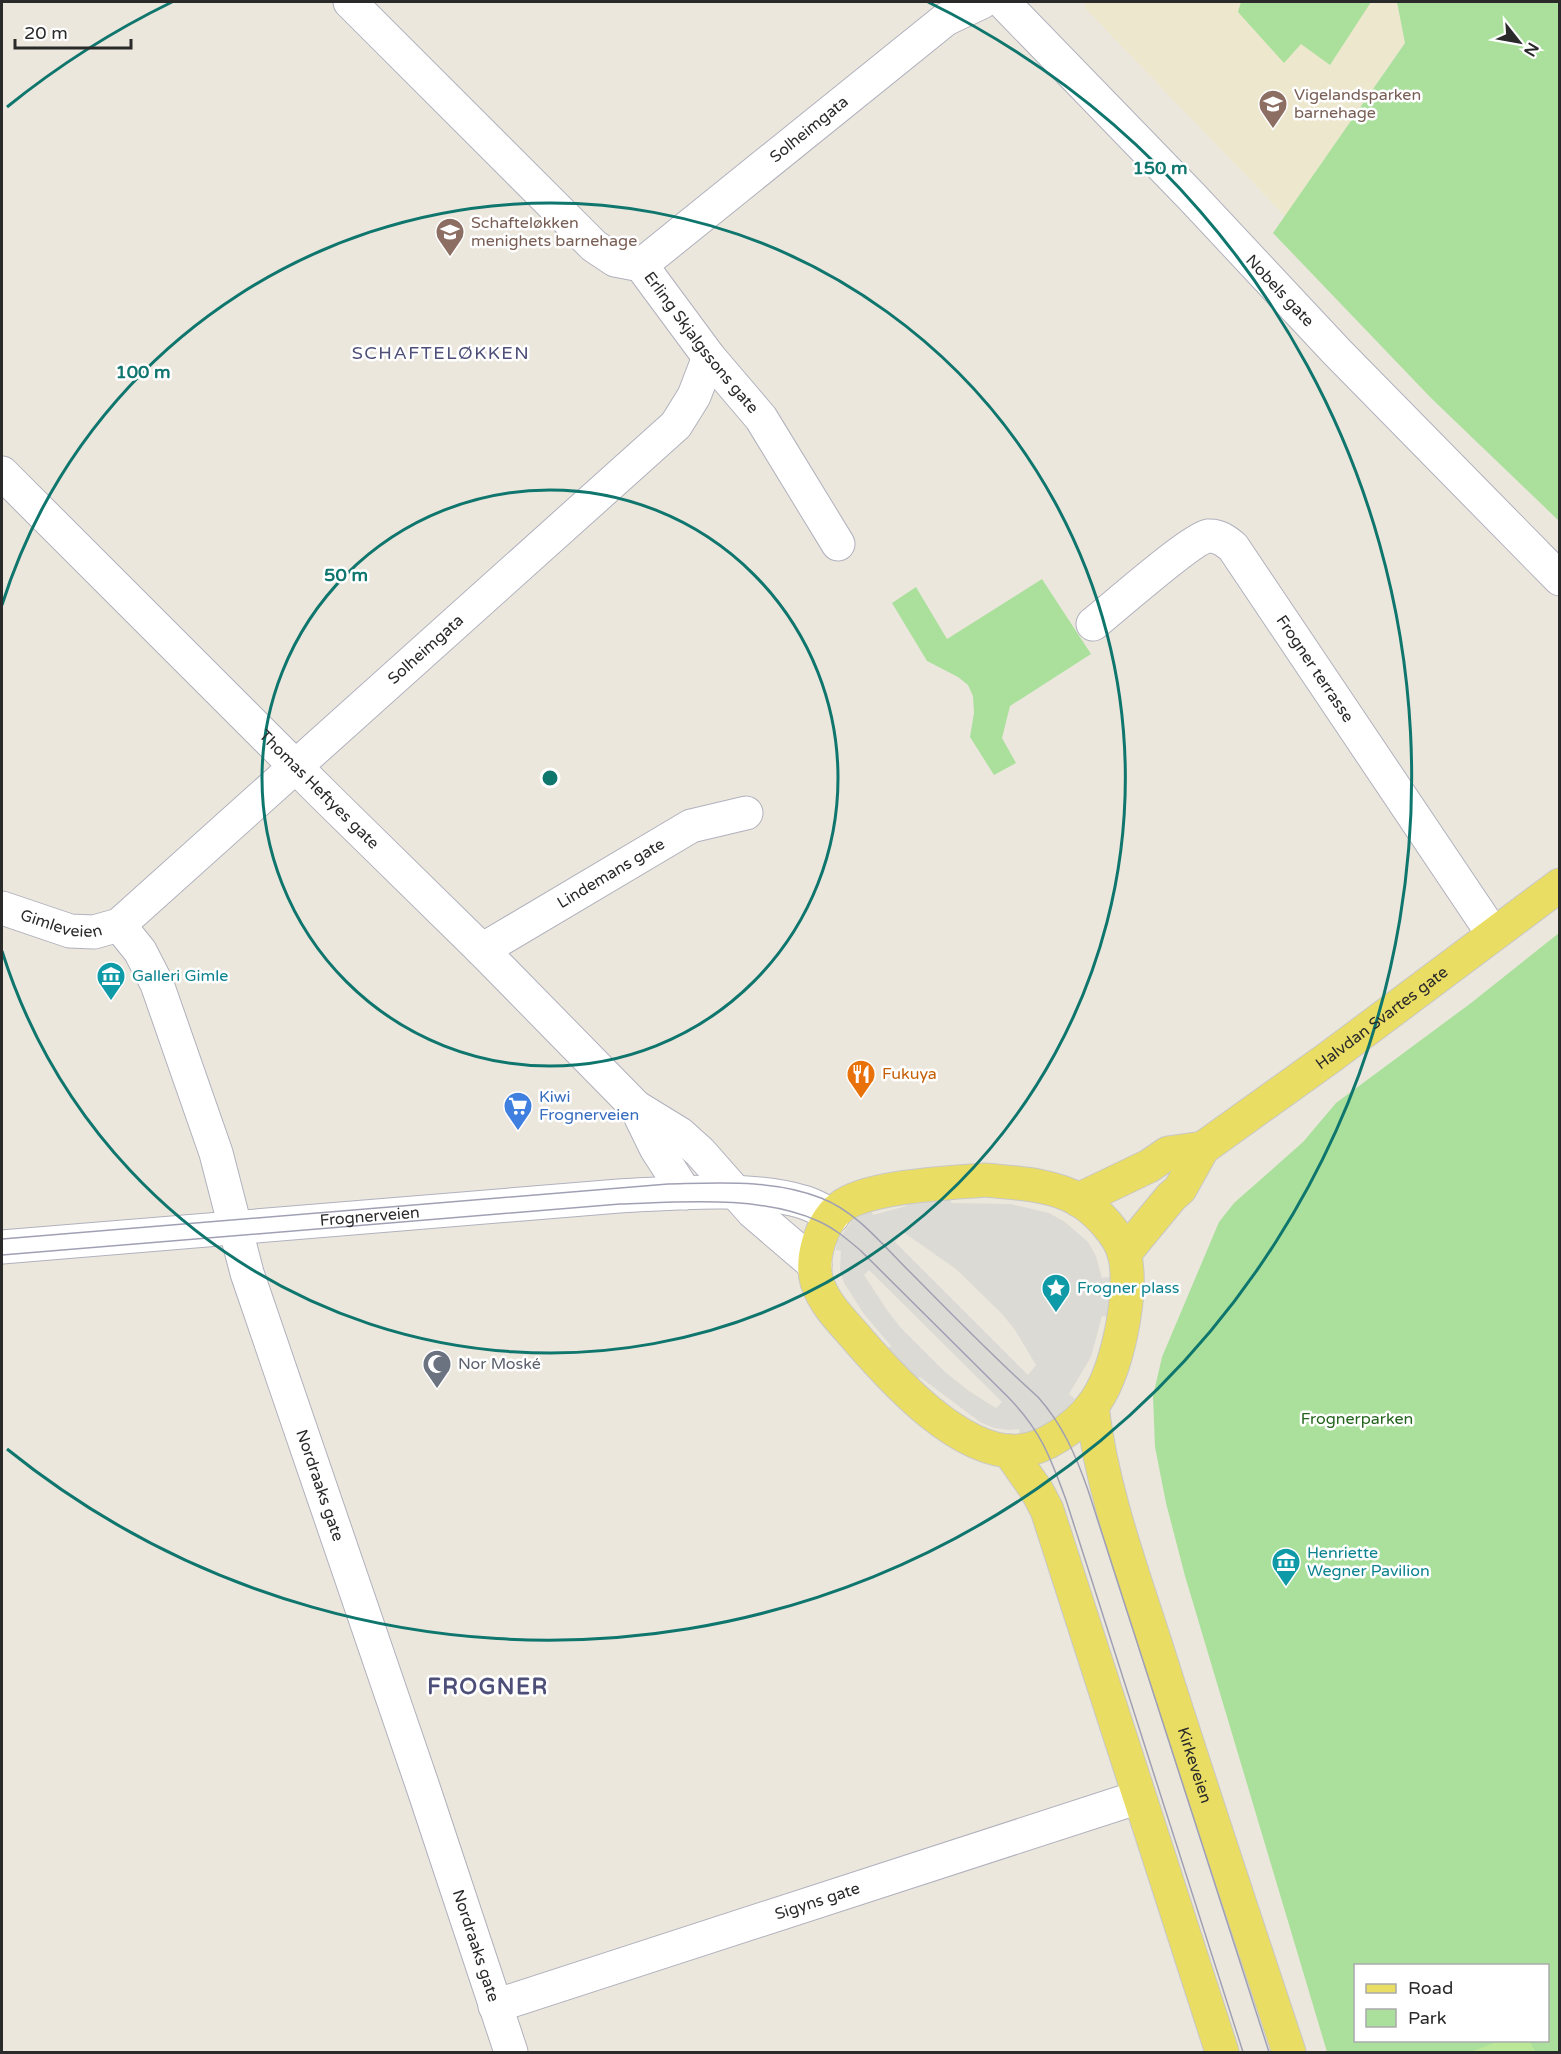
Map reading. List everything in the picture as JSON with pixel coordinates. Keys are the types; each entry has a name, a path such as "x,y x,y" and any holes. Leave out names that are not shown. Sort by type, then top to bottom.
{"main road":[{"name":"Halvdan Svartes gate","path":"1124,1254 1180,1189 1203,1148 1560,885"},
{"name":"Halvdan Svartes gate","path":"1078,1200 1149,1166 1168,1154 1203,1148"},
{"path":"985,1180 1048,1189 1078,1200 1110,1228 1124,1254 1127,1279 1120,1340 1105,1383 1092,1406 1054,1438 1032,1448 1009,1451 983,1444 952,1428 926,1409 891,1377 827,1303 818,1282 815,1265 818,1246 826,1226 840,1207 853,1199 875,1193 928,1185 985,1180"},
{"name":"Kirkeveien","path":"1092,1406 1096,1440 1117,1522 1186,1741 1289,2052"},
{"path":"1009,1451 1037,1491 1047,1510 1222,2052"}],"street":[{"name":"Erling Skjalgssons gate","path":"350,2 594,246 615,260 641,265 709,357 761,418 838,544"},
{"name":"Solheimgata","path":"641,265 945,19 982,2"},
{"name":"Nobels gate","path":"1003,2 1192,197 1337,352 1560,579"},
{"name":"Solheimgata","path":"120,925 676,425 694,396 709,357"},
{"name":"Thomas Heftyes gate","path":"2,473 482,950 636,1107 680,1134 700,1152 737,1194"},
{"name":"Frogner terrasse","path":"1093,624 1185,549 1208,536 1221,538 1233,547 1493,934"},
{"name":"Lindemans gate","path":"482,950 691,826 746,813"},
{"name":"Gimleveien","path":"2,908 70,931 94,932 120,925"},
{"name":"Nordraaks gate","path":"120,925 140,951 157,984 216,1153 234,1228 251,1284 511,2052"},
{"name":"Thomas Heftyes gate","path":"636,1107 656,1148 685,1193"},
{"name":"Frognerveien","path":"2,1247 619,1196 685,1193 763,1195 804,1202 833,1216"},
{"path":"737,1194 753,1212 815,1265"},
{"name":"Sigyns gate","path":"495,2006 1139,1797"}],"shaded area":[{"name":"Vigelandsparken barnehage","path":"1085,2 1397,2 1405,42 1285,216 1085,8"},
{"name":"Frogner plass","path":"950,1194 951,1203 1011,1204 1049,1213 1065,1222 1088,1242 1096,1256 1102,1278 1110,1277 1110,1317 1102,1316 1091,1357 1069,1394 1075,1399 1047,1426 1020,1435 1019,1429 994,1428 980,1422 920,1377 916,1381 886,1350 891,1346 864,1314 844,1283 840,1270 841,1251 836,1250 838,1240 852,1221 871,1210 873,1215 906,1206 905,1200","holes":["903,1232 956,1269 1002,1314 1015,1330 1036,1365 1028,1375 895,1242","869,1270 1002,1402 996,1408 969,1391 944,1371 901,1328 864,1275"]}],"green space":[{"path":"1241,2 1371,2 1330,65 1301,44 1284,63 1238,12"},
{"path":"1397,2 1559,2 1559,521 1431,398 1273,233 1405,43"},
{"path":"1042,579 1091,654 1010,706 1002,738 1016,763 994,775 970,737 974,713 973,696 968,685 958,677 927,661 892,603 916,587 947,639"},
{"name":"Frognerparken","path":"1559,933 1559,2052 1327,2052 1185,1576 1166,1503 1155,1447 1153,1396 1162,1357 1219,1222 1234,1203 1303,1142 1336,1103 1471,1003"},
{"path":"1496,2042 1530,2042 1536,2052 1470,2052"}],"tram line":[{"path":"2,1239 668,1184 765,1185 803,1192 821,1198 845,1211 876,1238 1038,1397 1068,1441 1088,1490 1269,2052"},
{"path":"2,1255 620,1204 669,1202 720,1202 771,1207 818,1221 835,1230 860,1250 1007,1396 1028,1420 1043,1444 1066,1500 1243,2052"}],"place":[{"name":"Vigelandsparken barnehage","path":"1273,130"},
{"name":"Schafteløkken menighets barnehage","path":"450,258"},
{"name":"Galleri Gimle","path":"111,1002"},
{"name":"Fukuya","path":"861,1100"},
{"name":"Kiwi Frognerveien","path":"518,1132"},
{"name":"Frogner plass","path":"1056,1314"},
{"name":"Nor Moské","path":"437,1390"},
{"name":"Henriette Wegner Pavilion","path":"1286,1588"}],"district":[{"name":"SCHAFTELØKKEN","path":"441,353"},
{"name":"FROGNER","path":"488,1687"}]}
